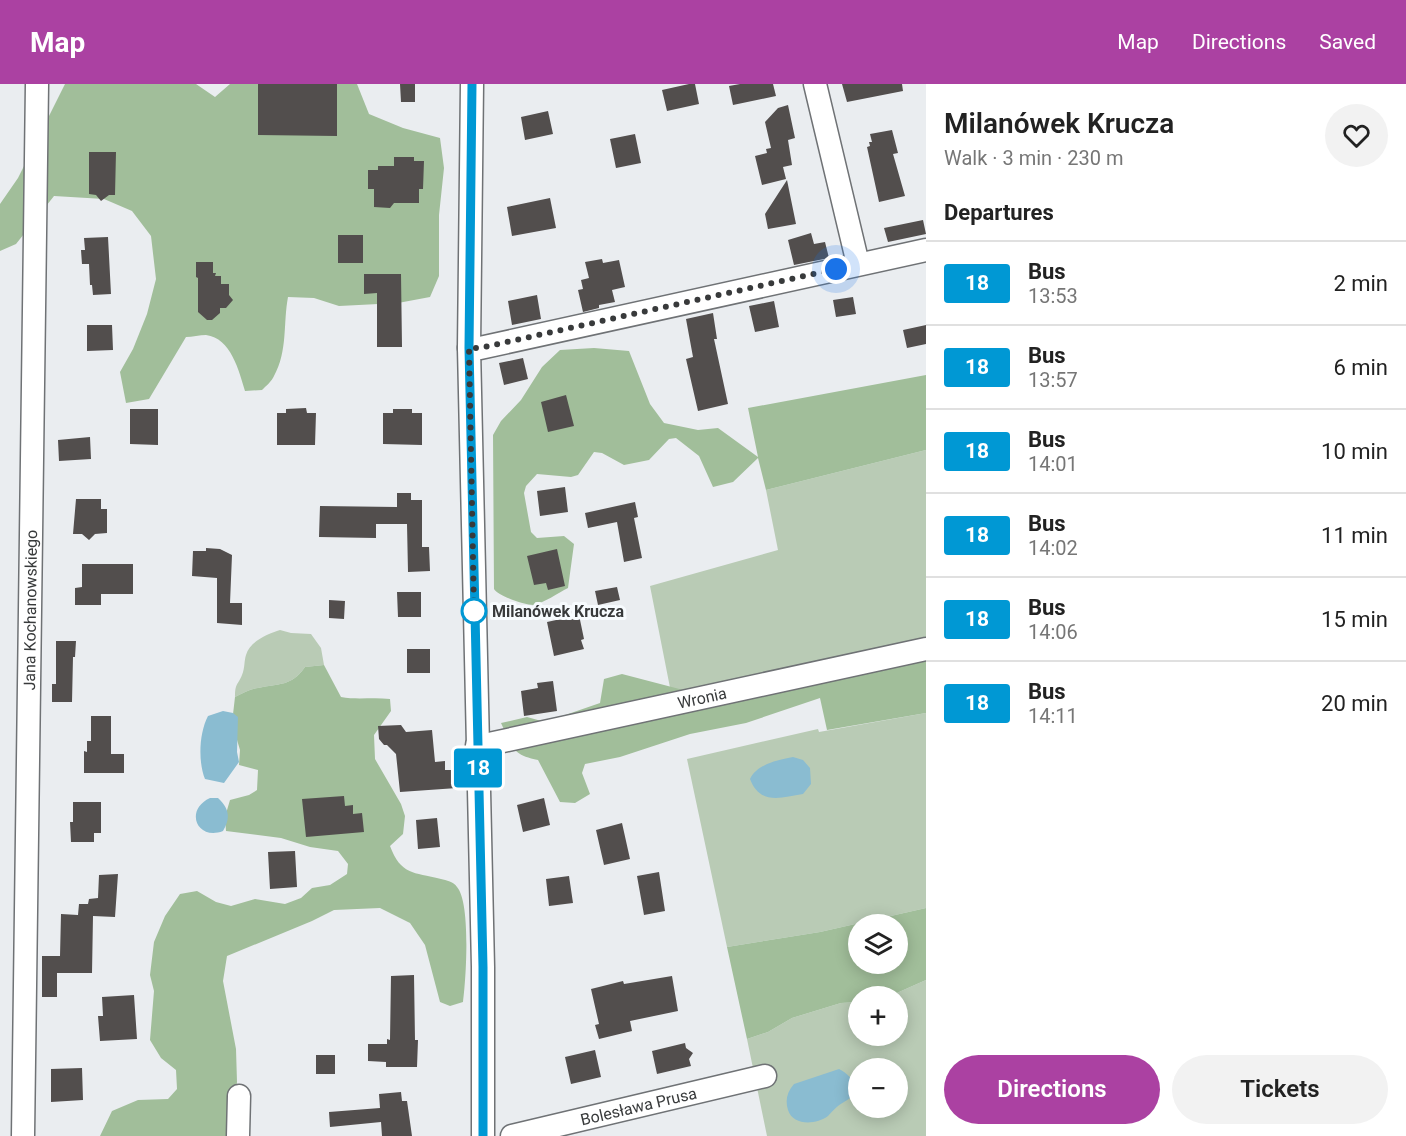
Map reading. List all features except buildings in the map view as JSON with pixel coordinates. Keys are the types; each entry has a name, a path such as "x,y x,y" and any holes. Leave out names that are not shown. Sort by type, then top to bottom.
{"street":[{"name":"Jana Kochanowskiego","path":"23,1136 37,84"},
{"path":"472,84 469,348 483,967 483,1136"},
{"path":"815,84 858,264"},
{"path":"469,348 480,348 926,250"},
{"name":"Wronia","path":"477,745 500,742 926,649"},
{"name":"Bolesława Prusa","path":"512,1136 765,1076"},
{"path":"238,1136 239,1096"}],"green space":[{"path":"65,84 196,84 215,97 230,84 357,84 369,114 403,128 440,138 444,168 439,215 439,276 430,297 398,303 339,306 314,298 288,297 281,357 273,378 262,390 245,391 237,365 228,349 215,337 201,335 186,337 149,399 126,403 120,372 133,349 147,314 156,279 151,236 132,211 104,199 54,196 16,244 0,251 0,204 18,178"},
{"path":"594,348 629,351 650,404 664,423 698,430 718,428 758,457 748,408 926,375 926,450 766,490 758,458 733,482 713,487 699,456 676,438 669,439 649,460 624,465 602,453 594,452 578,475 571,477 537,474 526,486 524,493 531,532 537,538 564,536 574,544 568,588 537,604 529,605 518,602 494,589 493,435 501,421 521,400 542,367 560,350"},
{"path":"926,450 926,659 675,713 650,586 778,550 766,490"},
{"path":"280,630 311,634 321,648 324,665 305,667 290,681 252,689 235,697 248,650 260,639"},
{"path":"926,659 926,713 827,730 820,698 746,723 690,734 620,757 585,764 582,773 590,794 575,803 560,802 538,760 517,752 501,723 527,717 545,722 600,703 604,679 622,674 687,691 786,682 818,684"},
{"path":"324,665 341,697 390,699 391,711 374,735 375,759 401,804 405,816 403,834 390,846 399,862 409,871 445,880 457,887 461,896 466,925 463,1002 450,1006 440,1002 425,945 410,923 380,908 334,910 227,956 223,981 236,1049 237,1082 228,1136 100,1136 112,1111 138,1100 168,1099 177,1089 176,1070 161,1058 150,1040 154,991 150,975 154,942 165,916 180,894 197,891 216,902 231,906 255,899 285,904 301,898 312,888 330,885 347,874 348,864 338,851 310,847 281,838 226,831 225,817 230,800 249,795 257,790 258,770 239,765 240,750 232,723 235,697 252,689 290,681 305,667"},
{"path":"926,713 926,908 900,914 848,914 848,926 727,947 687,759 818,729 819,732"},
{"path":"926,908 926,980 908,988 908,986 848,986 848,1003 792,1018 768,1032 747,1039 727,947 848,926 848,974 908,974 908,914 900,914"},
{"path":"926,980 926,1136 767,1136 747,1039 768,1032 792,1018 848,1003 848,1046 908,1046 908,988"}],"water":[{"path":"223,711 233,713 238,717 239,762 224,783 205,779 200,756 201,739 208,716"},
{"path":"793,757 803,760 810,768 811,784 803,794 772,798 759,793 750,779 753,774 768,763"},
{"path":"210,798 218,798 227,809 228,817 223,831 206,832 197,823 197,810"},
{"path":"839,1069 848,1075 848,1099 823,1119 811,1122 800,1121 795,1119 788,1110 788,1093 794,1084"}],"bus line":[{"name":"18","path":"472,84 469,348 483,967 483,1136"}],"place":[{"name":"Milanówek Krucza","path":"474,611"}],"route":[{"path":"474,611 469,348 480,348 836,269"}]}
